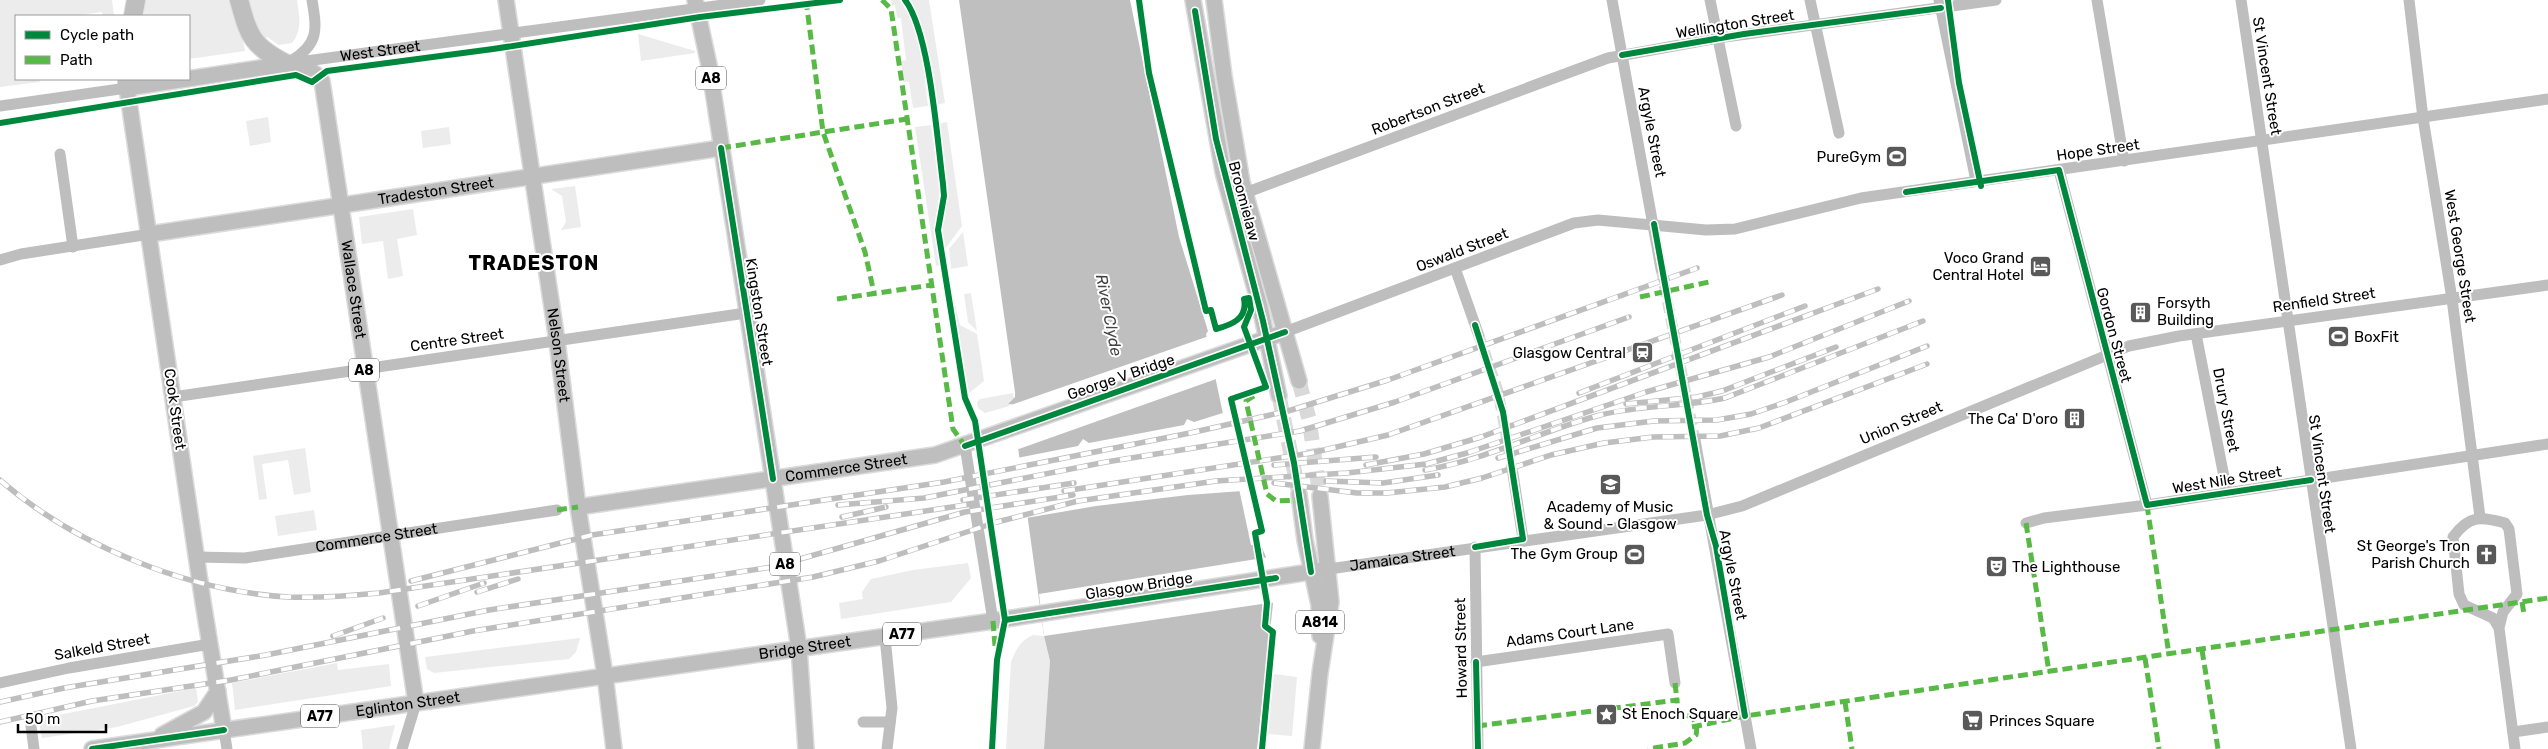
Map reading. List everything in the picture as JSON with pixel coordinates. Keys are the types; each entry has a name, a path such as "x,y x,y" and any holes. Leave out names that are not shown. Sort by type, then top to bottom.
{"highway":[{"path":"133,15 136,0"},
{"path":"240,0 254,40 266,53 287,64"}],"main road":[{"name":"Nelson Street","path":"506,0 557,341 578,507 606,674 614,749"},
{"name":"Broomielaw","path":"1214,0 1234,141 1245,193 1299,381"},
{"name":"Kingston Street","path":"697,4 709,65 720,148 800,648"},
{"name":"Broomielaw","path":"1194,5 1223,172 1267,339 1279,396"},
{"name":"West Street","path":"190,76 287,64"},
{"name":"Wallace Street","path":"287,64 303,67 318,75 322,81 339,204 416,703"},
{"name":"West Street","path":"127,83 152,80"},
{"name":"Cook Street","path":"127,83 224,730"},
{"name":"Tradeston Street","path":"150,234 720,148"},
{"name":"George V Bridge","path":"972,443 1285,332"},
{"name":"Commerce Street","path":"578,507 935,455 972,443"},
{"name":"A814","path":"1299,494 1311,572 1319,605 1320,673"},
{"name":"A814","path":"1312,749 1320,673 1332,602 1320,496"},
{"name":"Jamaica Street","path":"1276,578 1329,569"},
{"name":"Glasgow Bridge","path":"999,621 1276,578"},
{"name":"Bridge Street","path":"606,674 999,621"},
{"name":"A8","path":"800,648 806,749"},
{"name":"Eglinton Street","path":"92,749 606,674"},
{"path":"154,740 204,712 218,691"}],"street":[{"path":"287,64 308,49 314,39 316,22 312,0"},
{"name":"West Street","path":"287,64 511,34 697,4 760,0"},
{"path":"1194,5 1210,0"},
{"name":"Argyle Street","path":"1612,0 1661,269"},
{"path":"1710,0 1736,126"},
{"path":"1810,0 1839,133"},
{"name":"Wellington Street","path":"1622,55 1718,38 1816,25 1940,4 1996,0"},
{"path":"2097,0 2124,161"},
{"name":"St Vincent Street","path":"2241,0 2351,749"},
{"name":"West George Street","path":"2409,0 2424,118 2452,299 2480,517"},
{"path":"1940,4 1976,181"},
{"name":"Robertson Street","path":"1245,193 1576,70 1622,55"},
{"name":"West Street","path":"0,106 127,83"},
{"name":"Hope Street","path":"1654,224 1706,230 1739,228 1861,198 2548,99"},
{"path":"60,154 73,247"},
{"name":"Gordon Street","path":"2059,170 2147,505"},
{"name":"Oswald Street","path":"1285,332 1574,223 1598,220 1654,224"},
{"path":"0,260 21,254 150,234"},
{"path":"1455,268 1480,336"},
{"name":"Renfield Street","path":"2107,355 2129,346 2196,334 2548,285"},
{"name":"Centre Street","path":"173,397 746,313"},
{"name":"Drury Street","path":"2196,334 2227,492"},
{"name":"Union Street","path":"1707,515 1742,506 2107,355"},
{"name":"Argyle Street","path":"1695,440 1707,515 1716,546 1751,749"},
{"path":"972,443 999,621"},
{"name":"West Nile Street","path":"2026,523 2044,518 2147,505 2548,444"},
{"path":"1513,474 1524,539"},
{"name":"Commerce Street","path":"197,557 245,558 557,510"},
{"name":"Jamaica Street","path":"1329,569 1524,539 1707,515"},
{"path":"2499,628 2493,618 2469,608 2462,601 2452,541 2453,537 2462,527 2480,517 2505,523 2509,529 2517,594 2503,612 2499,628 2515,749"},
{"name":"Howard Street","path":"1475,546 1478,749"},
{"name":"Adams Court Lane","path":"1476,662 1668,634 1675,683"},
{"path":"885,637 892,708 887,749"},
{"name":"Salkeld Street","path":"0,683 69,668 210,644"},
{"path":"402,749 416,703"},
{"path":"863,722 890,722"},
{"path":"31,726 34,749"},
{"path":"2513,732 2548,727"},
{"path":"224,730 227,749"}],"shaded area":[{"path":"0,0 112,0 114,15 103,15 102,12 80,15 15,15 15,80 39,80 40,82 0,87"},
{"path":"144,0 235,0 245,51 190,59 190,15 144,15"},
{"path":"248,0 297,0 299,27 292,43 279,45 267,37 263,41"},
{"path":"891,0 899,0 907,11 918,36 928,106 913,108 909,82 904,82 901,61 906,60 901,18 897,18 895,5 892,6"},
{"path":"910,0 929,0 945,103 935,105 925,36"},
{"path":"638,34 695,51 695,53 641,61"},
{"path":"268,117 271,142 250,146 246,121"},
{"path":"947,122 962,226 945,249 945,264 940,228 947,190 938,124"},
{"path":"931,125 940,190 934,230 940,265 936,266 915,127"},
{"path":"449,127 451,144 423,148 421,131"},
{"path":"575,186 581,227 561,230 566,222 562,196 551,189"},
{"path":"413,209 417,235 397,239 403,276 388,279 383,241 362,244 359,217"},
{"path":"963,232 968,266 951,269 949,249"},
{"path":"971,293 977,331 968,322 964,294"},
{"path":"949,296 953,296 960,325 977,334 984,381 969,393 965,369"},
{"path":"1013,393 1014,398 1009,403 1013,405 985,413 978,408 977,402 980,399"},
{"path":"305,448 311,492 294,495 288,460 262,464 267,499 259,500 253,456"},
{"path":"314,510 317,530 278,536 275,516"},
{"path":"968,563 971,578 951,602 841,619 839,603 863,599 862,592 871,579 913,570"},
{"path":"1033,635 1044,636 1050,661 1044,749 1006,749 1011,662 1019,646"},
{"path":"580,638 576,652 569,659 434,673 427,669 425,657"},
{"path":"337,663 338,670 389,664 391,686 235,710 232,683"},
{"path":"1274,674 1297,677 1292,736 1268,734"},
{"path":"196,688 198,702 194,706 117,727 42,738 38,719"},
{"path":"395,725 389,749 363,749 361,730"}],"water":[{"name":"River Clyde","path":"959,0 1130,0 1179,237 1208,331 1206,334 1251,545 1260,543 1266,557 1273,604 1257,749 1044,749 1050,661 1044,636 1012,404 1008,404 1015,397 1015,392"}],"pier":[{"path":"1209,336 1219,378 1016,450 1010,406 1008,406"},
{"path":"1226,412 1242,491 1188,495 1096,506 1026,518 1017,458 1078,446 1083,439 1089,443 1184,425 1187,419 1194,422"},
{"path":"1269,557 1276,602 1044,636 1039,594"}],"tunnel":[{"path":"1661,269 1695,440"},
{"path":"1479,336 1498,391 1513,474"},
{"path":"1299,381 1309,419 1320,496"},
{"path":"1279,396 1299,494"}],"railway":[{"path":"411,581 592,535 944,482 1190,433 1288,411 1388,380 1697,268"},
{"path":"1366,465 1424,454 1481,437 1878,289"},
{"path":"1064,491 1311,453 1388,435 1782,295"},
{"path":"0,722 92,701 231,680 473,631 813,577 879,561 997,522 1078,501 1216,481 1347,473 1426,464 1467,453 1646,392 1769,357 1909,301"},
{"path":"1579,393 1805,306"},
{"path":"838,505 924,498 1106,462 1300,431 1395,402 1629,317"},
{"path":"1425,470 1470,459 1600,415 1631,409 1725,398 1923,321"},
{"path":"1498,458 1597,428 1654,421 1717,420 1751,414 1927,346"},
{"path":"1626,404 1697,397 1722,391 1836,347"},
{"path":"1274,483 1357,493 1387,493 1445,487 1482,478 1551,455 1604,443 1653,437 1720,436 1759,428 1927,364"},
{"path":"1274,465 1376,457"},
{"path":"1326,481 1383,483 1438,475"},
{"path":"0,480 30,504 63,525 135,561 173,575 212,585 250,593 288,597 379,593 972,504"},
{"path":"963,500 1074,483"},
{"path":"0,702 64,688 266,655 489,610 772,567 965,512 1073,495"},
{"path":"842,517 886,507"},
{"path":"477,592 518,579"},
{"path":"418,606 484,583"},
{"path":"333,636 383,618"}],"marked path":[{"path":"806,0 823,132 865,252 874,293"},
{"path":"882,0 891,9 953,429 965,446"},
{"path":"721,148 907,119"},
{"path":"1640,297 1709,282"},
{"path":"837,299 932,285"},
{"path":"1254,396 1246,401 1267,494 1276,501 1300,500"},
{"path":"2147,505 2169,655"},
{"path":"557,510 578,507"},
{"path":"2026,523 2049,672"},
{"path":"1692,727 1745,716 2548,598"},
{"path":"2522,602 2524,614"},
{"path":"993,621 995,646"},
{"path":"2202,650 2218,749"},
{"path":"2145,658 2159,749"},
{"path":"1675,683 1677,700"},
{"path":"1477,726 1677,700 1678,714 1687,715 1693,719 1697,730 1696,735 1685,743 1648,749"},
{"path":"1845,702 1852,749"}],"cycle path":[{"path":"0,123 296,75 312,82 327,71 493,49 700,17 840,0"},
{"path":"905,0 914,16 921,36 931,88 944,196 938,230 965,398 975,421 1005,620 997,660 992,749"},
{"path":"1139,0 1149,73 1206,311 1211,310 1216,329 1237,320 1243,312 1245,306 1244,299 1249,298 1251,310 1244,327 1266,387 1231,399 1262,531 1255,533 1267,603 1265,626 1273,632 1262,749"},
{"path":"1948,0 1959,83 1981,186"},
{"path":"1622,55 1744,34 1941,8"},
{"path":"1195,11 1216,139 1263,321 1294,463 1311,572"},
{"path":"721,148 773,479"},
{"path":"1906,192 2059,170 2147,505 2311,480"},
{"path":"1654,224 1707,515 1716,546 1745,716"},
{"path":"1475,325 1503,412 1523,539 1475,547"},
{"path":"965,446 1285,332"},
{"path":"1005,620 1276,578"},
{"path":"1476,662 1478,749"},
{"path":"92,749 224,730"}],"place":[{"name":"PureGym","path":"1897,157"},
{"name":"Voco Grand Central Hotel","path":"2040,267"},
{"name":"Forsyth Building","path":"2141,312"},
{"name":"BoxFit","path":"2338,337"},
{"name":"Glasgow Central","path":"1642,353"},
{"name":"The Ca' D'oro","path":"2074,419"},
{"name":"Academy of Music & Sound - Glasgow","path":"1610,484"},
{"name":"The Gym Group","path":"1634,554"},
{"name":"St George's Tron Parish Church","path":"2486,555"},
{"name":"The Lighthouse","path":"1996,567"},
{"name":"St Enoch Square","path":"1606,714"},
{"name":"Princes Square","path":"1973,721"}],"district":[{"name":"TRADESTON","path":"534,263"}]}
